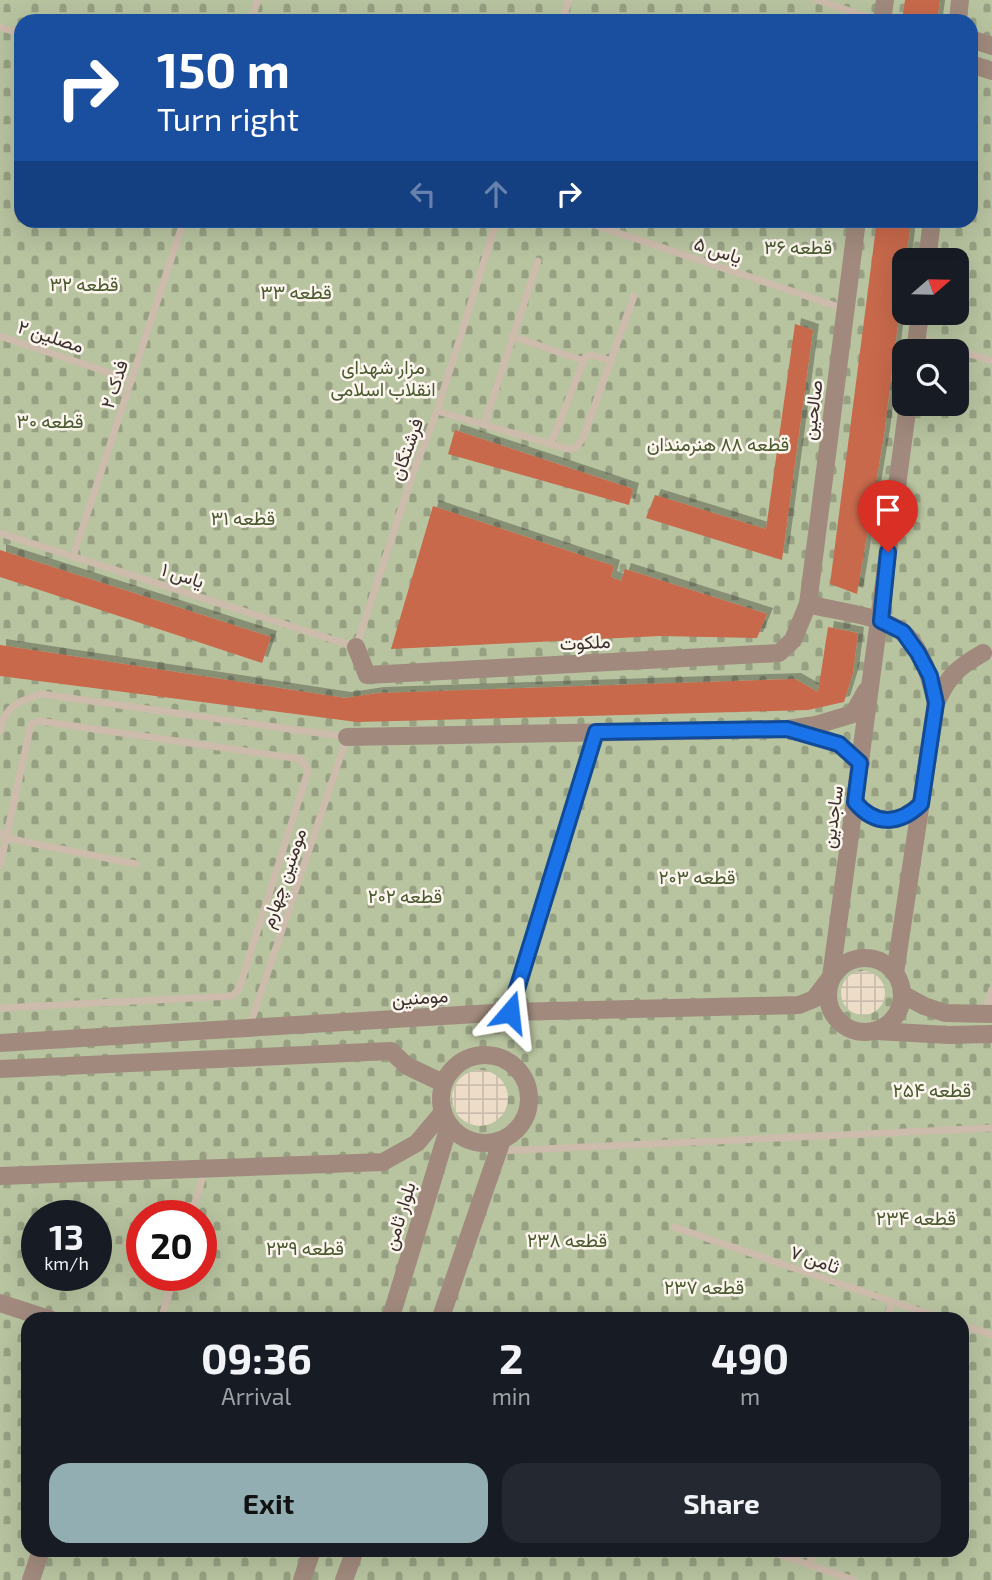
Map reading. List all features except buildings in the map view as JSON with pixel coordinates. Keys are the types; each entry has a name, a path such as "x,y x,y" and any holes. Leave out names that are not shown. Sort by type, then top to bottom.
{"street":[{"name":"صالحین","path":"808,604 856,228"},
{"path":"929,248 931,228"},
{"name":"ساجدین","path":"831,977 907,416"},
{"path":"808,604 881,621 903,632 930,676 936,703"},
{"name":"ملکوت","path":"356,647 367,675 779,653 793,640 808,604"},
{"path":"895,973 936,703 951,674 984,653"},
{"path":"347,737 787,729 816,725 853,714 870,685"},
{"path":"787,729 839,744 860,763"},
{"path":"855,802 865,814 879,819 897,820 910,814 921,804"},
{"path":"876,1031 887,1026 901,1006 900,983 886,964 862,957 850,960 839,967 827,988 831,1011 847,1028 858,1032 992,1034"},
{"name":"مومنین","path":"0,1043 510,1012 799,1005 814,999 831,977"},
{"path":"902,994 945,1013 988,1014"},
{"path":"0,1069 391,1051 407,1066 443,1083"},
{"path":"443,1312 500,1145 524,1121 529,1107 529,1092 524,1078 515,1066 503,1058 489,1054 474,1055 461,1061 450,1071 443,1083 440,1098 446,1119 460,1136 473,1142 500,1145"},
{"path":"0,1176 383,1162 417,1143 446,1119"},
{"name":"بلوار ثامن","path":"392,1312 446,1119"},
{"path":"0,1303 28,1312"},
{"path":"31,1580 39,1557"},
{"path":"302,1580 310,1557"},
{"path":"344,1580 352,1557"}],"lane":[{"path":"817,0 860,14"},
{"name":"فدک ۲","path":"73,557 181,228"},
{"name":"فرشتگان","path":"356,647 409,485 437,411 494,228"},
{"name":"یاس ۵","path":"604,228 846,309"},
{"path":"484,425 538,261"},
{"path":"437,411 573,450 581,442 634,296"},
{"name":"مصلین ۲","path":"0,336 131,380"},
{"path":"512,336 583,361"},
{"path":"551,444 583,361 589,355 612,361"},
{"path":"969,356 992,361"},
{"name":"یاس ۱","path":"0,534 356,647"},
{"path":"0,731 2,720 16,702 41,694 347,737"},
{"path":"0,866 3,835 31,724 39,721 301,759 308,771 239,989 232,996 0,1007"},
{"path":"510,1012 596,732"},
{"name":"مومنین چهارم","path":"248,1029 347,737"},
{"path":"3,835 136,864"},
{"path":"988,1014 992,989"},
{"path":"500,1145 992,1128"},
{"path":"196,1200 205,1169"},
{"name":"ثامن ۷","path":"674,1227 923,1312"},
{"path":"163,1312 170,1291"},
{"path":"889,1312 892,1301"},
{"path":"969,1327 992,1335"},
{"path":"786,1557 854,1580"},
{"path":"809,1565 812,1557"}],"green space":[{"path":"0,0 992,0 992,1580 0,1580"}],"shaded area":[{"path":"863,971 872,972 879,977 884,984 884,1002 879,1009 872,1014 863,1015 854,1014 847,1009 842,1002 841,993 842,984 847,977 854,972"},
{"path":"474,1070 486,1070 496,1074 504,1082 508,1098 504,1114 496,1122 486,1126 474,1126 464,1122 456,1114 452,1104 452,1092 456,1082 464,1074"}],"route":[{"path":"510,1012 596,732 787,729 810,734 839,744 860,763 855,802 865,814 879,819 897,820 910,814 921,804 936,703 930,676 918,653 903,632 881,621 888,552"}],"park label":[{"name":"قطعه ۳۶","path":"798,247"},
{"name":"قطعه ۳۲","path":"84,284"},
{"name":"قطعه ۳۳","path":"296,292"},
{"name":"مزار شهدای انقلاب اسلامی","path":"383,378"},
{"name":"قطعه ۳۰","path":"50,421"},
{"name":"قطعه ۸۸ هنرمندان","path":"718,444"},
{"name":"قطعه ۳۱","path":"243,518"},
{"name":"قطعه ۲۰۳","path":"697,877"},
{"name":"قطعه ۲۰۲","path":"405,896"},
{"name":"قطعه ۲۵۴","path":"932,1090"},
{"name":"قطعه ۲۳۴","path":"916,1218"},
{"name":"قطعه ۲۳۸","path":"567,1240"},
{"name":"قطعه ۲۳۹","path":"305,1248"},
{"name":"قطعه ۲۳۷","path":"704,1287"}]}
